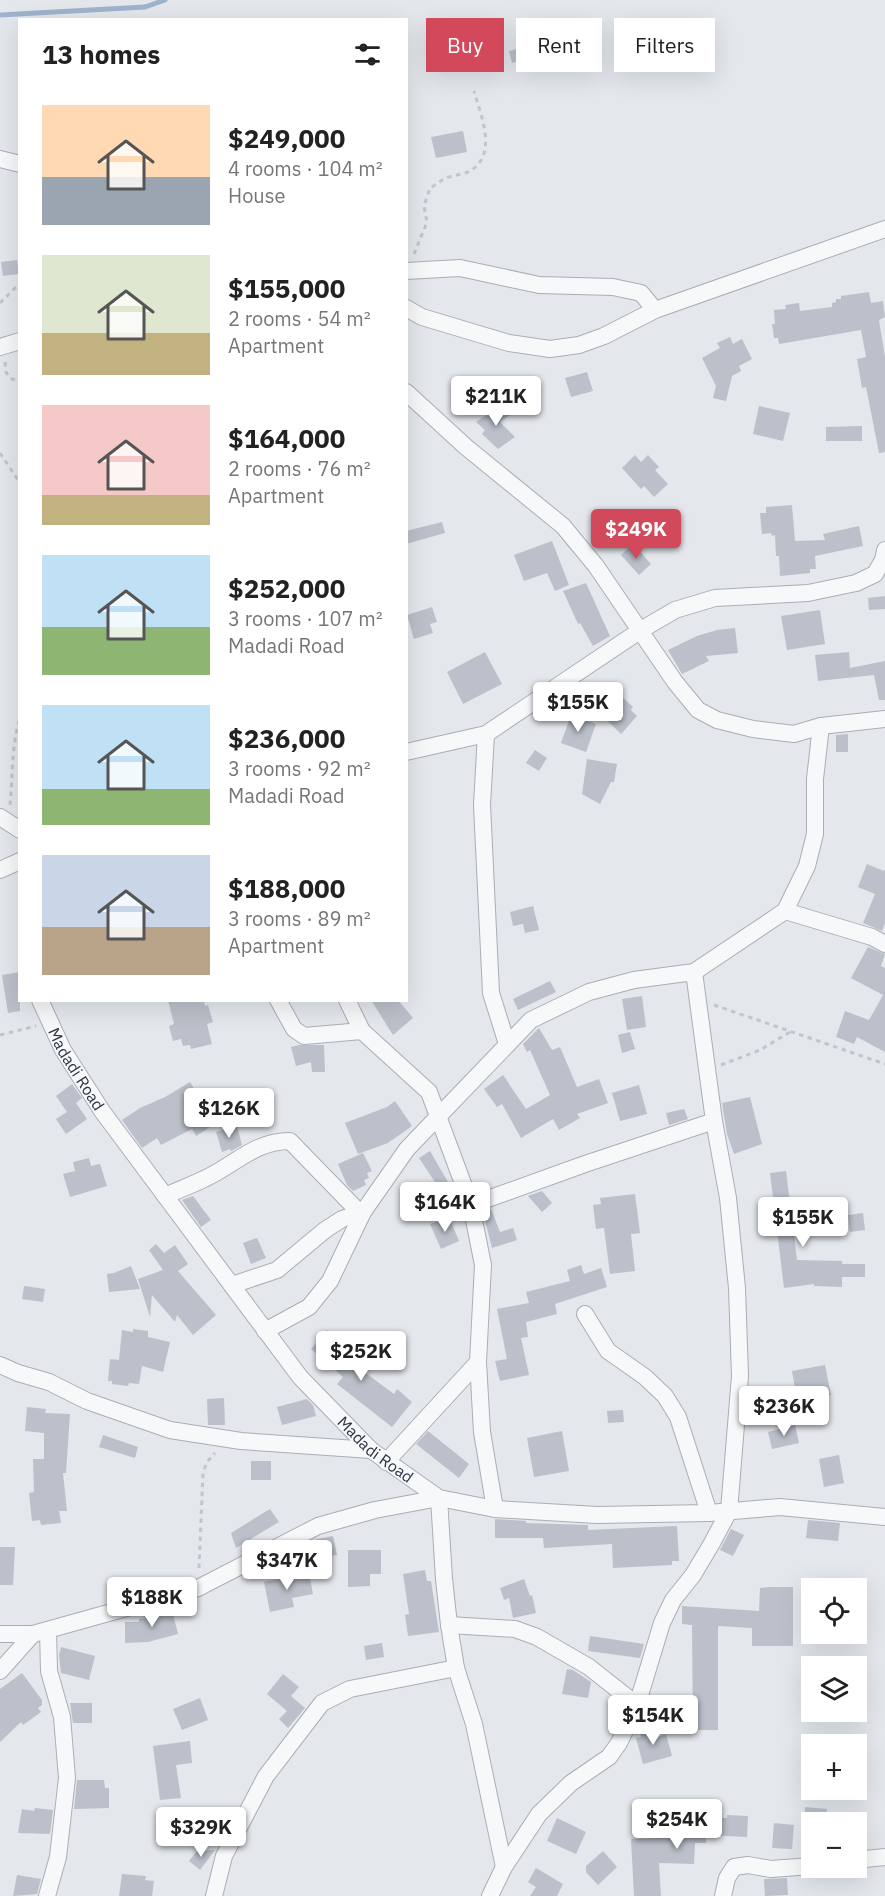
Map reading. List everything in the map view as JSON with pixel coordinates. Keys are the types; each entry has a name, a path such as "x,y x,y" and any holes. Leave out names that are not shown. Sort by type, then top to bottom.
{"street":[{"path":"0,159 18,164"},
{"path":"408,309 422,317 509,343 550,349 579,345 604,336 655,310 885,229"},
{"path":"408,271 460,268 538,285 613,287 641,293 655,310"},
{"path":"408,394 466,447 562,526 596,567 675,682 698,710 717,720 753,729 794,734 821,726 885,719"},
{"path":"408,752 486,734 641,630 675,610 715,598 808,593 856,583 875,574 883,560 885,550"},
{"path":"265,1331 309,1307 330,1281 361,1212 407,1149 531,1020 590,992 634,980 694,972 785,911 807,866 815,834 815,779 821,726"},
{"path":"486,734 482,805 491,993 507,1044"},
{"path":"0,870 18,862"},
{"path":"785,911 872,937 885,944"},
{"path":"490,1896 504,1867 539,1814 571,1783 609,1757 619,1743 637,1704 662,1623 674,1600 712,1544 729,1511 740,1376 737,1288 728,1198 714,1121 694,972"},
{"name":"Madadi Road","path":"41,1002 63,1050 102,1111 300,1377 371,1450 439,1498 495,1509 597,1515 709,1513 780,1507 885,1517"},
{"path":"279,1002 294,1029 304,1036 362,1031"},
{"path":"348,1002 362,1031 429,1092 471,1205 483,1265 478,1362 483,1432 495,1509"},
{"path":"429,1092 458,1097"},
{"path":"471,1205 714,1121"},
{"path":"165,1196 205,1179 258,1147 275,1141 290,1141 361,1212"},
{"path":"232,1285 277,1270 326,1230 342,1219 361,1212"},
{"path":"585,1314 608,1351 645,1377 665,1396 678,1417 709,1513"},
{"path":"386,1462 478,1362"},
{"path":"0,1365 49,1382 87,1401 170,1430 227,1439 371,1450"},
{"path":"0,1634 41,1632 198,1588 318,1526 375,1510 439,1498 448,1625 456,1668 474,1724 504,1867"},
{"path":"448,1625 515,1629 537,1637 589,1667 637,1704"},
{"path":"0,1671 41,1632"},
{"path":"41,1632 62,1717 68,1778 58,1857 47,1896"},
{"path":"214,1896 224,1856 266,1776 322,1703 350,1689 456,1668"},
{"path":"867,1859 885,1857"},
{"path":"723,1896 727,1878 734,1867 748,1865 771,1869 801,1867"}],"path":[{"path":"408,269 427,222 424,206 430,188 446,178 469,171 483,159 486,144 484,125 474,91"},
{"path":"0,303 18,285"},
{"path":"8,345 6,372 10,378 18,380"},
{"path":"0,453 18,480"},
{"path":"9,823 14,737 18,724"},
{"path":"698,999 885,1064"},
{"path":"0,1035 50,1023"},
{"path":"707,1070 760,1050 789,1032"},
{"path":"198,1588 203,1473 207,1462 227,1439"}],"building":[{"path":"516,49 516,62 512,63 509,51"},
{"path":"463,131 467,152 436,158 431,137"},
{"path":"17,260 18,274 3,276 1,262"},
{"path":"869,292 871,303 883,301 885,317 879,320 885,357 885,452 879,453 866,387 862,388 857,359 866,357 861,330 779,344 778,338 774,338 772,324 775,324 774,310 786,309 785,305 799,303 800,311 832,307 832,303 836,302 836,299 841,299 841,296"},
{"path":"730,337 733,344 742,339 752,359 739,366 741,371 732,376 726,401 713,398 716,386 702,358 720,348 717,343"},
{"path":"587,372 593,391 571,397 565,378"},
{"path":"500,405 510,415 500,422 515,437 498,449 482,434 485,430 476,422"},
{"path":"759,406 790,413 783,441 753,434"},
{"path":"862,426 862,441 826,441 826,427"},
{"path":"635,455 641,462 648,455 659,467 655,470 668,484 654,497 644,486 641,489 622,468"},
{"path":"792,505 795,541 825,540 823,534 859,526 863,546 815,556 816,569 810,569 810,573 780,576 775,535 762,534 760,513 766,513 766,507"},
{"path":"442,522 445,533 408,543 408,530"},
{"path":"552,541 569,585 555,591 547,573 524,581 514,555"},
{"path":"633,544 651,564 639,575 621,555"},
{"path":"586,583 610,636 593,646 580,623 578,624 563,591"},
{"path":"885,596 885,609 869,610 868,598"},
{"path":"432,607 437,622 430,624 433,633 414,639 408,615"},
{"path":"820,610 825,644 787,650 781,616"},
{"path":"735,628 738,653 706,656 709,661 682,674 668,650 697,636"},
{"path":"485,652 502,684 463,704 447,672"},
{"path":"849,652 850,668 885,661 885,700 879,700 874,675 818,681 815,655"},
{"path":"600,682 613,695 616,691 633,707 631,710 637,716 621,734 584,698"},
{"path":"571,715 596,724 586,752 561,743"},
{"path":"848,734 848,752 836,752 836,735"},
{"path":"535,750 547,758 539,771 526,763"},
{"path":"587,759 617,764 614,782 611,782 600,804 582,794"},
{"path":"867,864 884,871 885,869 885,923 882,931 863,923 875,894 858,887"},
{"path":"533,906 539,930 525,933 523,924 513,926 510,912"},
{"path":"868,947 885,954 881,966 885,968 885,1052 857,1037 854,1044 836,1037 845,1011 869,1020 883,995 851,978"},
{"path":"18,972 20,1011 8,1013 2,975"},
{"path":"550,981 556,992 518,1010 513,999"},
{"path":"642,996 646,1027 627,1030 622,999"},
{"path":"168,1002 204,1002 205,1006 208,1005 213,1022 207,1024 212,1044 191,1049 190,1045 183,1046 181,1039 173,1041 169,1026 174,1024"},
{"path":"372,1002 400,1002 413,1018 393,1035"},
{"path":"539,1028 552,1050 560,1047 577,1087 599,1079 608,1103 577,1114 580,1118 559,1130 553,1119 521,1138 502,1104 497,1107 484,1089 503,1075 526,1109 550,1095 530,1050 527,1052 523,1044"},
{"path":"630,1032 635,1049 622,1053 618,1035"},
{"path":"324,1045 325,1072 312,1072 311,1062 296,1066 291,1047"},
{"path":"190,1082 215,1124 196,1136 192,1129 161,1145 157,1138 142,1148 122,1120"},
{"path":"72,1084 82,1098 76,1103 87,1119 66,1134 56,1119 67,1112 56,1096"},
{"path":"639,1085 647,1114 620,1121 612,1093"},
{"path":"750,1097 762,1144 734,1154 727,1134 722,1103"},
{"path":"395,1101 412,1126 388,1143 358,1154 345,1123 387,1107"},
{"path":"684,1109 688,1119 669,1125 666,1113"},
{"path":"237,1126 242,1145 231,1151 230,1149 222,1152 216,1132"},
{"path":"430,1151 452,1189 443,1194 419,1158"},
{"path":"363,1153 372,1171 367,1173 369,1178 364,1180 366,1185 353,1191 347,1185 338,1164"},
{"path":"89,1158 91,1166 100,1164 107,1186 70,1197 63,1174 75,1171 73,1162"},
{"path":"786,1171 797,1260 865,1264 865,1277 842,1277 842,1287 814,1286 814,1284 784,1288 770,1173"},
{"path":"542,1191 552,1203 542,1212 528,1196"},
{"path":"635,1194 640,1233 631,1234 635,1271 610,1274 604,1228 596,1229 593,1205 601,1204 600,1198"},
{"path":"193,1196 211,1220 201,1227 182,1200"},
{"path":"491,1209 500,1232 513,1228 517,1240 492,1248 483,1212"},
{"path":"863,1213 865,1230 850,1232 848,1215"},
{"path":"449,1217 459,1241 441,1249 430,1224"},
{"path":"257,1238 266,1258 251,1264 243,1243"},
{"path":"156,1244 164,1253 175,1245 188,1264 178,1271 216,1315 193,1335 177,1315 175,1322 152,1295 150,1317 138,1279 163,1270 149,1250"},
{"path":"581,1265 584,1274 601,1268 607,1287 555,1304 557,1314 526,1322 528,1337 521,1338 529,1375 500,1381 495,1361 507,1359 497,1309 529,1303 526,1292 570,1281 567,1270"},
{"path":"131,1266 140,1289 109,1292 107,1274"},
{"path":"24,1286 45,1289 43,1302 22,1299"},
{"path":"133,1329 148,1331 148,1337 170,1342 163,1372 142,1366 139,1384 129,1383 128,1386 112,1384 112,1381 108,1381 110,1359 119,1360 122,1330 133,1332"},
{"path":"327,1330 346,1347 340,1354 394,1394 397,1389 412,1402 392,1427 337,1384 343,1377 311,1349"},
{"path":"825,1365 831,1395 797,1401 792,1371"},
{"path":"224,1398 225,1425 208,1425 207,1399"},
{"path":"307,1399 313,1405 316,1416 282,1425 277,1407"},
{"path":"27,1407 46,1409 45,1413 70,1414 66,1473 63,1473 67,1511 59,1511 61,1523 41,1525 40,1520 32,1521 29,1493 34,1492 33,1459 44,1459 44,1433 25,1431"},
{"path":"623,1410 624,1422 608,1423 607,1411"},
{"path":"795,1425 799,1443 772,1449 768,1432"},
{"path":"428,1431 469,1464 459,1478 416,1444"},
{"path":"562,1431 569,1471 534,1477 527,1438"},
{"path":"103,1435 138,1447 135,1458 99,1447"},
{"path":"839,1455 844,1483 824,1487 819,1459"},
{"path":"251,1461 271,1461 271,1480 251,1480"},
{"path":"270,1509 279,1522 236,1548 231,1533"},
{"path":"495,1519 526,1521 526,1523 588,1525 588,1530 677,1526 679,1561 672,1561 672,1565 613,1568 612,1544 544,1548 543,1538 495,1538"},
{"path":"808,1520 840,1523 838,1541 806,1538"},
{"path":"731,1529 744,1535 733,1556 720,1550"},
{"path":"333,1536 337,1555 308,1560 305,1544"},
{"path":"0,1547 15,1547 13,1585 0,1585"},
{"path":"348,1550 381,1550 381,1574 370,1574 370,1586 348,1587"},
{"path":"425,1570 427,1581 431,1581 439,1632 408,1636 405,1615 409,1614 403,1574"},
{"path":"309,1573 313,1594 292,1598 294,1607 270,1612 264,1582"},
{"path":"524,1579 530,1596 532,1595 536,1613 513,1618 509,1598 504,1600 500,1588"},
{"path":"793,1587 793,1646 752,1646 752,1628 718,1626 718,1730 693,1730 692,1625 682,1624 682,1606 759,1611 760,1588"},
{"path":"171,1606 178,1634 148,1642 125,1643 125,1622 139,1622 139,1619 160,1617 158,1610"},
{"path":"590,1636 644,1644 640,1658 588,1651"},
{"path":"382,1643 384,1657 366,1660 364,1646"},
{"path":"61,1647 95,1656 89,1680 61,1673 59,1655"},
{"path":"567,1669 573,1670 591,1682 588,1698 562,1694"},
{"path":"22,1673 42,1700 42,1705 38,1708 41,1712 23,1725 21,1722 0,1742 0,1689"},
{"path":"283,1674 299,1687 291,1696 305,1708 288,1728 279,1719 287,1711 267,1694"},
{"path":"200,1698 208,1720 182,1730 173,1709"},
{"path":"70,1703 92,1703 92,1723 73,1723"},
{"path":"655,1728 658,1737 666,1734 672,1756 643,1764 636,1738 641,1737 640,1733"},
{"path":"190,1741 192,1763 176,1765 181,1798 160,1800 153,1746"},
{"path":"77,1780 104,1780 105,1788 109,1788 109,1808 74,1809"},
{"path":"805,1807 827,1809 827,1812 805,1812"},
{"path":"35,1808 53,1810 50,1834 18,1833 22,1809 34,1811"},
{"path":"727,1815 748,1816 747,1837 706,1835 706,1843 695,1843 694,1864 659,1863 661,1896 634,1896 631,1839 661,1838 661,1834 690,1835 693,1817 727,1818"},
{"path":"557,1818 586,1832 576,1854 547,1841"},
{"path":"774,1823 794,1825 792,1849 772,1848"},
{"path":"215,1850 200,1870 189,1861 197,1851"},
{"path":"603,1851 617,1867 598,1885 586,1872 586,1866"},
{"path":"536,1868 563,1884 557,1896 530,1896 536,1887 528,1882"},
{"path":"122,1874 146,1876 145,1880 154,1881 152,1896 119,1896"},
{"path":"17,1875 41,1879 37,1894 13,1896"},
{"path":"787,1878 788,1895 765,1896 764,1879"}],"waterway":[{"path":"0,15 145,7 165,0"}]}
